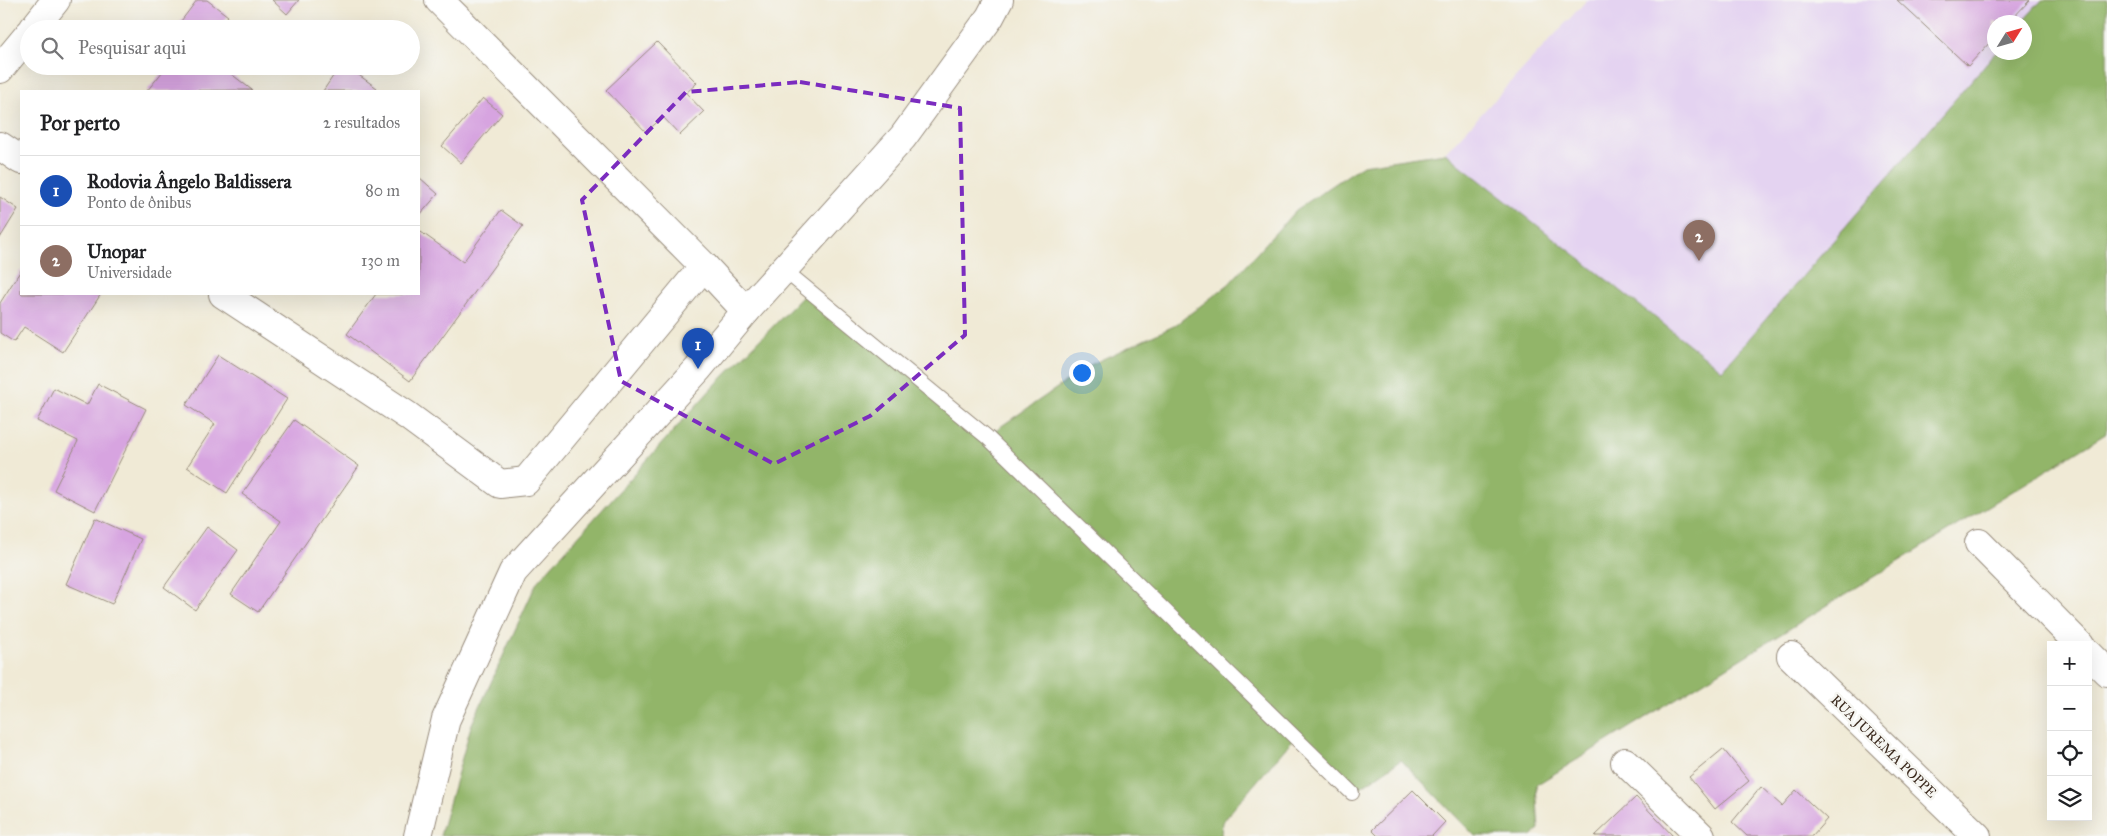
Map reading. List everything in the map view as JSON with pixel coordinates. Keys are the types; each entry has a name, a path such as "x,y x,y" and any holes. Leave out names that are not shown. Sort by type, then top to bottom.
{"street":[{"path":"40,20 56,0"},
{"path":"440,0 704,266 746,311"},
{"path":"418,836 446,720 513,572 698,369 746,311 903,137 990,17 998,0"},
{"path":"0,70 20,45"},
{"path":"0,146 20,159"},
{"path":"225,295 408,416 500,484 526,481 704,266"},
{"path":"1979,543 2076,641"},
{"name":"RUA JUREMA POPPE","path":"1791,656 1976,836"},
{"path":"2092,657 2107,672"},
{"path":"1625,762 1701,836"}],"lane":[{"path":"784,270 987,436 1352,793"}],"highlighted area":[{"path":"800,82 960,108 965,335 870,416 774,464 621,381 582,200 686,92"}],"shaded area":[{"path":"1587,0 2042,0 2028,15 1987,15 1987,60 1989,60 1722,370 1445,153"}],"green space":[{"path":"2042,0 2107,0 2107,433 1536,785 1539,830 1531,836 1475,836 1401,760 1352,793 1295,737 1222,822 1221,836 440,836 471,726 537,582 713,387 808,291 987,436 1092,364 1174,326 1229,284 1296,210 1363,165 1445,153 1722,370 1989,60 2032,60 2032,15 2028,15"}],"building":[{"path":"197,0 207,0 228,16 225,20 182,20"},
{"path":"272,0 299,0 287,14"},
{"path":"1897,0 2030,0 2016,15 1987,15 1987,46 1968,66"},
{"path":"657,42 697,83 686,93 704,112 680,135 663,117 646,132 606,90"},
{"path":"160,75 233,75 252,90 148,90"},
{"path":"334,75 359,75 377,88 376,90 324,90"},
{"path":"483,98 502,114 461,163 442,146"},
{"path":"420,178 438,194 420,215"},
{"path":"0,197 18,209 0,238"},
{"path":"501,210 523,226 410,381 347,334 375,295 420,295 421,232 463,262"},
{"path":"20,272 20,295 100,295 63,352 24,327 14,342 0,333 0,303"},
{"path":"218,355 287,399 227,493 187,467 215,424 186,405"},
{"path":"98,384 146,409 95,511 54,490 78,441 37,421 54,388 87,405"},
{"path":"294,420 359,466 258,612 231,594 281,521 242,494"},
{"path":"95,518 141,539 112,604 66,584"},
{"path":"207,527 238,550 195,610 164,587"},
{"path":"1723,749 1749,781 1715,809 1689,777"},
{"path":"1761,787 1782,806 1796,790 1827,819 1812,836 1747,836 1732,822"},
{"path":"1413,790 1445,822 1432,836 1378,836 1372,830"},
{"path":"1636,797 1673,836 1595,836"}],"place":[{"name":"Unopar","path":"1699,261"},
{"name":"Rodovia Ângelo Baldissera","path":"698,369"}]}
